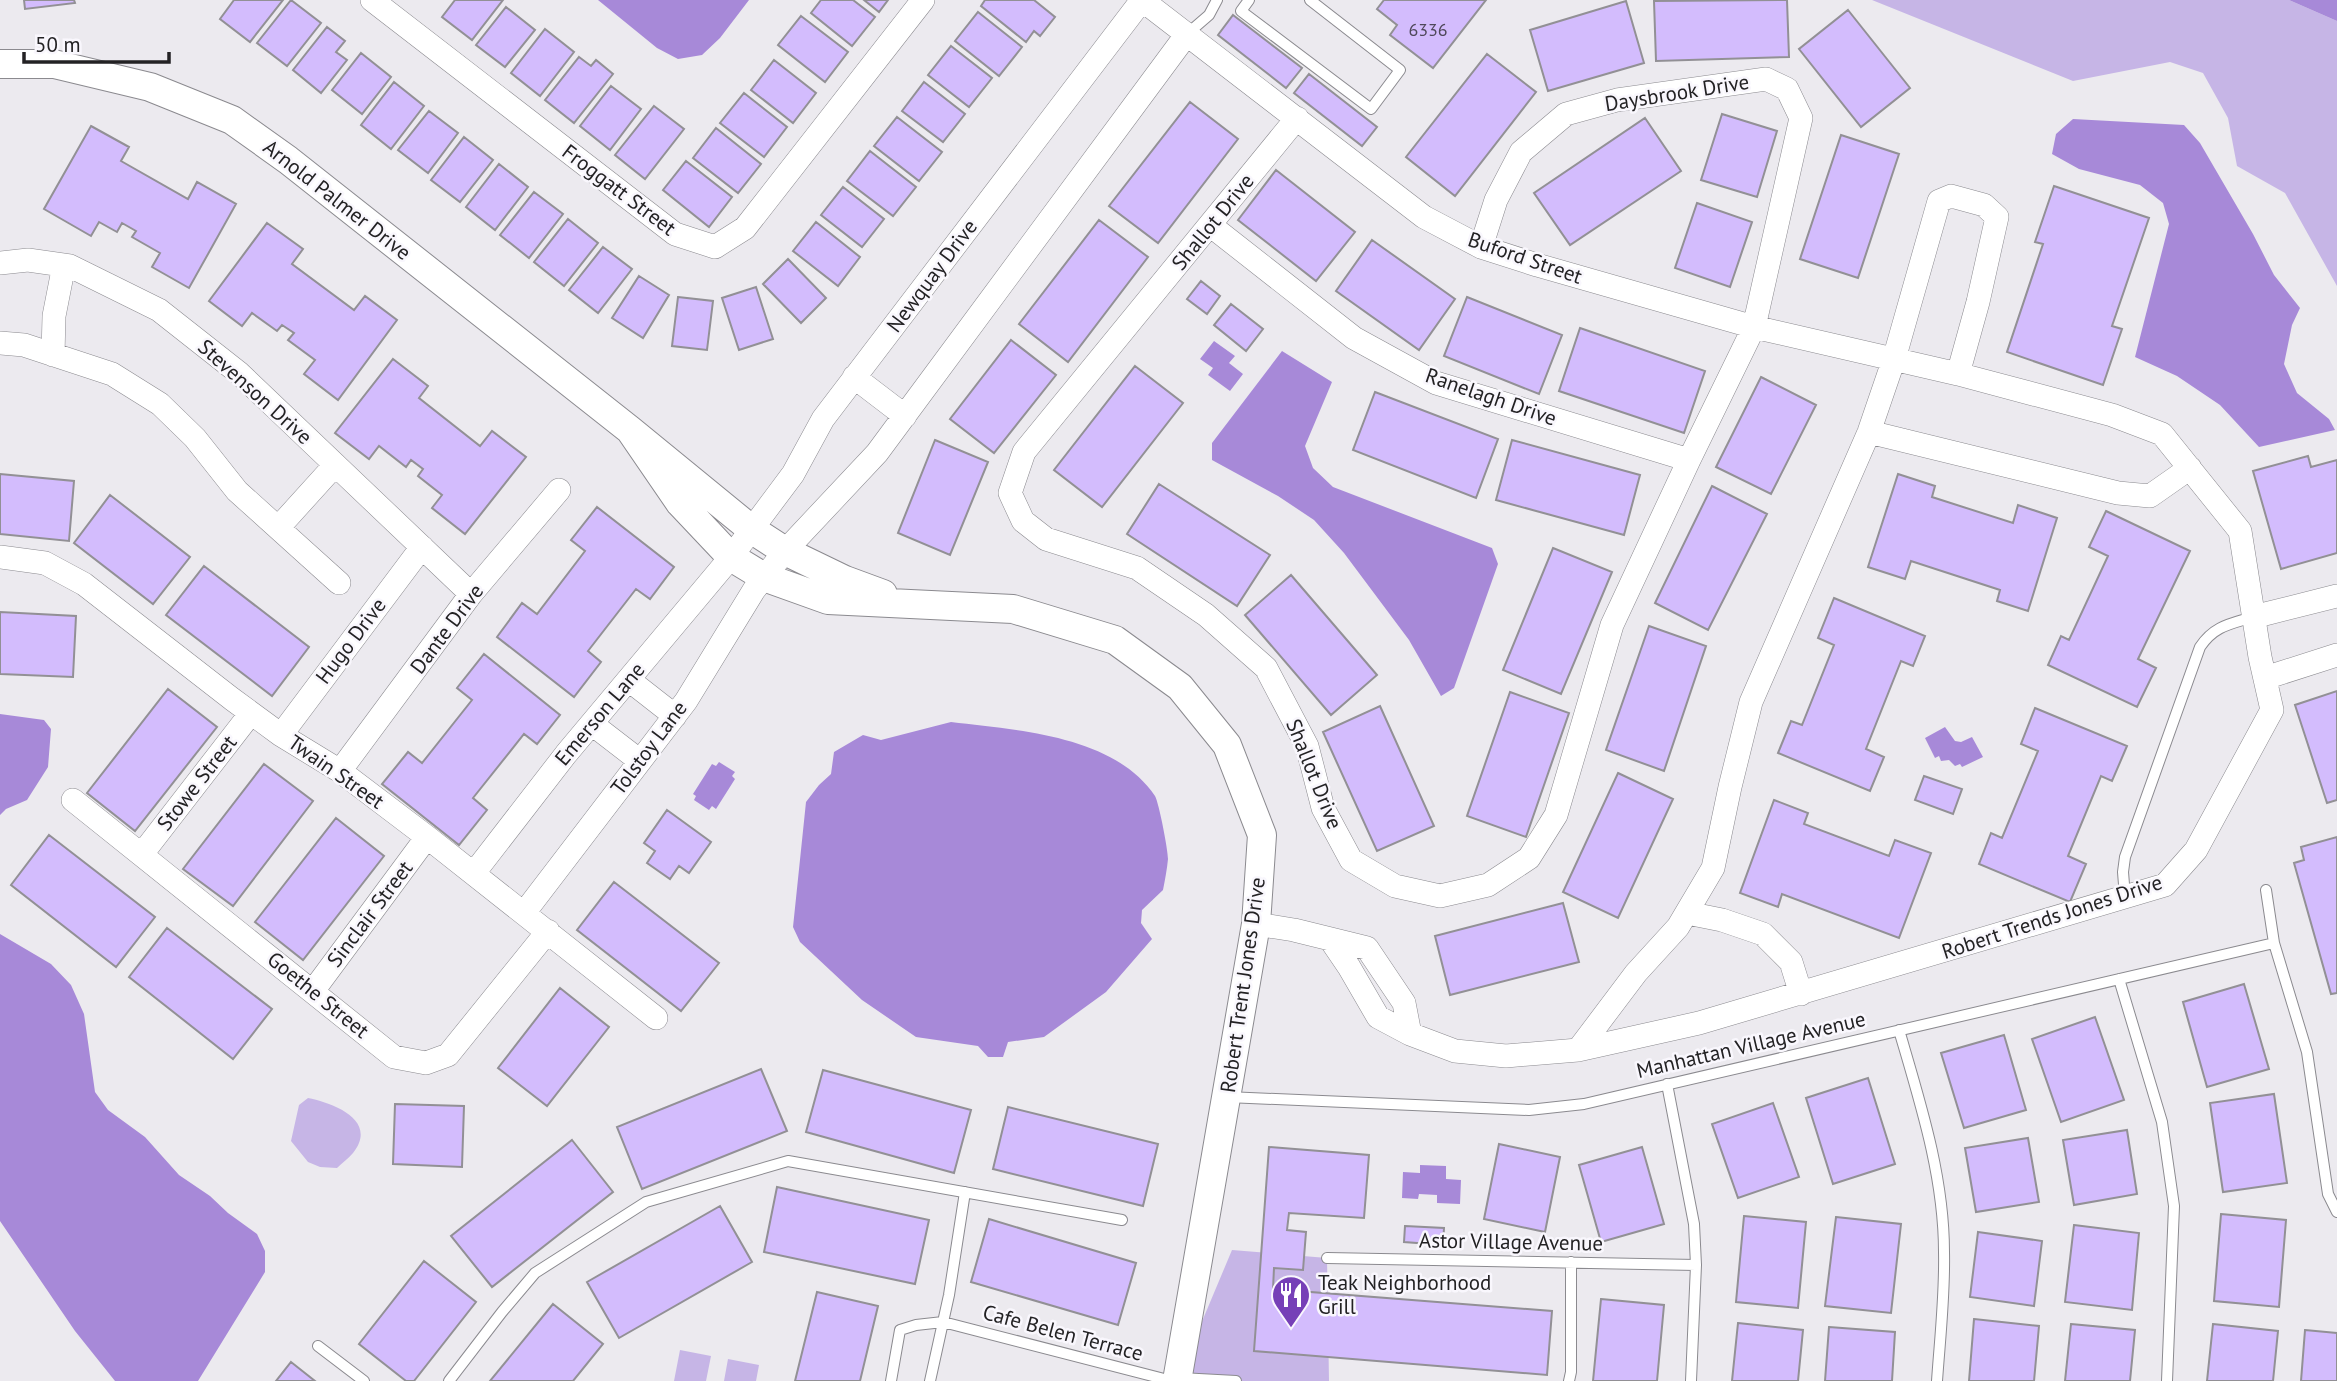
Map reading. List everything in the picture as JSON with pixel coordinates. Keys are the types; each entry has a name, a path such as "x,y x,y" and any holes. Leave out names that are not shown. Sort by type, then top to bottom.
{"street":[{"name":"Froggatt Street","path":"372,0 675,234 715,247 745,228 923,0"},
{"name":"Buford Street","path":"1142,0 1424,217 1481,247 1754,327 1851,350"},
{"name":"Newquay Drive","path":"731,557 793,474 823,419 1142,0"},
{"path":"764,578 785,551 877,453 1187,34"},
{"name":"Arnold Palmer Drive","path":"0,64 54,64 138,84 233,120 288,160 630,430 751,530 785,551"},
{"name":"Daysbrook Drive","path":"1481,247 1496,200 1521,152 1566,114 1617,100 1766,79 1787,89 1801,118 1754,327"},
{"name":"Shallot Drive","path":"1297,118 1024,452 1010,493 1023,521 1046,539 1137,568 1206,615 1266,668 1307,746 1323,808 1351,860 1395,886 1440,896 1489,885 1529,858 1556,815 1612,625 1754,327"},
{"path":"1578,1050 1636,973 1678,927 1713,868 1751,702 1869,432 1894,359 1938,201 1951,196 1984,205 1997,217 1958,374"},
{"name":"Ranelagh Drive","path":"1210,225 1354,338 1436,383 1689,460"},
{"name":"Stevenson Drive","path":"0,263 28,260 70,266 159,310 239,373 471,594"},
{"path":"53,355 54,316 64,265"},
{"path":"0,343 24,345 113,374 160,404 195,438 237,491 339,583"},
{"name":"Robert Trends Jones Drive","path":"1330,939 1378,1017 1410,1034 1455,1051 1480,1054 1506,1056 1578,1050 1699,1023 2165,885 2196,850 2272,710 2253,617 2240,531 2162,434 2112,415 1958,374 1851,350"},
{"path":"854,377 905,416"},
{"name":"Arnold Palmer Drive","path":"630,430 680,503 731,557"},
{"path":"1869,432 2118,494 2150,496 2190,468"},
{"path":"278,528 335,466"},
{"name":"Dante Drive","path":"340,771 471,594 559,491"},
{"name":"Hugo Drive","path":"281,734 422,547"},
{"name":"Robert Trent Jones Drive","path":"785,551 845,580 911,605"},
{"name":"Twain Street","path":"0,557 45,562 84,584 251,713 340,771 427,837 656,1018"},
{"name":"Robert Trent Jones Drive","path":"731,557 764,578 828,600 1013,609 1115,640 1180,687 1227,746 1262,835 1256,924 1175,1380"},
{"name":"Emerson Lane","path":"474,873 592,724 731,557"},
{"name":"Tolstoy Lane","path":"524,913 686,701 764,578"},
{"path":"2253,617 2337,596"},
{"path":"2265,678 2337,655"},
{"path":"629,680 675,716"},
{"name":"Stowe Street","path":"142,854 251,713"},
{"path":"592,724 640,761"},
{"name":"Goethe Street","path":"73,800 394,1056 426,1063 448,1055 548,931"},
{"name":"Sinclair Street","path":"313,991 427,837"},
{"path":"1687,913 1722,920 1763,934 1791,962 1801,994"},
{"path":"1256,924 1294,930 1367,948 1404,1003 1410,1034"},
{"path":"1367,997 1391,982"}],"lane":[{"path":"1187,34 1209,15 1217,0"},
{"path":"1249,0 1241,11 1371,109 1400,70 1310,0"},
{"path":"2125,897 2125,857 2200,648 2208,635 2224,626 2253,617"},
{"path":"2266,890 2274,943 2307,1052 2328,1194 2337,1212"},
{"name":"Manhattan Village Avenue","path":"1227,1097 1529,1110 1584,1104 2274,943"},
{"path":"2119,979 2162,1122 2174,1206 2167,1381"},
{"path":"1899,1030 1931,1142 1939,1194 1944,1251 1937,1381"},
{"path":"1667,1084 1694,1224 1696,1265 1690,1381"},
{"path":"449,1381 536,1273 646,1202 788,1161 1122,1220"},
{"path":"930,1381 965,1192"},
{"name":"Astor Village Avenue","path":"1326,1258 1696,1265"},
{"path":"1569,1381 1571,1262"},
{"path":"891,1381 900,1330 943,1322"},
{"name":"Cafe Belen Terrace","path":"943,1322 1175,1380 1236,1381"},
{"path":"318,1346 364,1381"}],"shaded area":[{"path":"598,0 749,0 720,38 702,55 678,59 657,48"},
{"path":"1872,0 2289,0 2337,21 2337,286 2285,193 2237,166 2228,118 2203,73 2170,62 2073,81"},
{"path":"2289,0 2337,0 2337,21"},
{"path":"2073,119 2184,125 2200,143 2274,275 2300,308 2292,325 2284,364 2297,393 2329,419 2335,430 2259,447 2220,405 2177,376 2135,357 2169,224 2163,203 2140,185 2079,169 2052,154 2056,134"},
{"path":"1214,341 1235,356 1229,363 1243,374 1230,391 1208,375 1213,368 1200,359"},
{"path":"1282,351 1332,382 1305,446 1313,468 1333,487 1492,548 1498,564 1454,688 1441,696 1409,640 1344,553 1314,520 1278,496 1212,460 1212,443"},
{"path":"0,714 44,720 51,729 48,767 27,800 6,809 0,815"},
{"path":"951,722 1005,728 1062,739 1115,760 1137,776 1155,796 1167,846 1168,859 1163,890 1142,910 1141,923 1152,939 1106,992 1044,1037 1008,1042 1003,1057 988,1057 978,1046 916,1037 862,1000 800,942 793,927 806,802 831,774 834,752 863,735 881,740"},
{"path":"1945,727 1955,741 1961,742 1972,737 1983,757 1962,767 1960,764 1955,766 1949,760 1941,761 1939,756 1935,758 1925,738"},
{"path":"719,762 735,772 732,776 735,779 716,809 712,806 709,810 694,800 696,796 693,794 712,764 716,766"},
{"path":"0,934 51,964 71,985 84,1014 95,1092 108,1110 145,1137 179,1175 257,1234 265,1251 265,1272 198,1381 115,1381 75,1331 0,1221"},
{"path":"308,1098 340,1109 357,1122 360,1141 353,1153 337,1168 320,1167 308,1162 291,1141 299,1105"},
{"path":"1420,1165 1446,1166 1446,1179 1461,1180 1460,1204 1437,1203 1437,1195 1419,1194 1418,1199 1402,1198 1403,1172 1420,1173"},
{"path":"1232,1250 1327,1258 1329,1381 1177,1381"},
{"path":"680,1350 711,1356 706,1381 674,1381"},
{"path":"728,1359 759,1365 756,1381 724,1381"}],"building":[{"path":"24,0 74,0 75,3 25,9"},
{"path":"234,0 283,0 250,42 220,19"},
{"path":"291,0 321,23 287,66 257,43"},
{"path":"455,0 503,0 472,40 442,17"},
{"path":"821,0 853,0 875,17 852,46 811,13"},
{"path":"864,0 888,0 879,12"},
{"path":"985,0 1034,0 1055,17 1040,36 1034,31 1026,42 981,6"},
{"path":"1384,0 1486,0 1433,68 1390,35 1397,25 1377,9"},
{"path":"1787,0 1789,57 1656,61 1654,1"},
{"path":"1626,1 1644,63 1548,91 1530,30"},
{"path":"506,7 535,30 505,67 476,45"},
{"path":"1848,10 1910,88 1861,127 1799,49"},
{"path":"978,12 1022,47 999,76 955,41"},
{"path":"1233,15 1302,68 1286,88 1218,35"},
{"path":"801,16 848,52 825,82 778,45"},
{"path":"327,27 345,41 336,52 347,60 321,93 293,70"},
{"path":"545,29 574,52 540,96 511,73"},
{"path":"951,46 992,78 969,107 928,75"},
{"path":"361,53 391,77 362,114 332,90"},
{"path":"1487,54 1536,92 1455,196 1406,157"},
{"path":"579,57 591,66 596,60 613,74 574,123 545,100"},
{"path":"774,60 816,93 793,123 751,90"},
{"path":"1309,74 1377,127 1362,146 1294,93"},
{"path":"394,82 424,106 391,149 361,125"},
{"path":"924,82 965,114 943,142 902,111"},
{"path":"611,86 641,109 610,150 580,126"},
{"path":"744,93 787,127 764,157 720,123"},
{"path":"1190,102 1238,139 1158,243 1109,206"},
{"path":"654,106 684,129 645,179 615,155"},
{"path":"429,111 458,133 428,173 398,150"},
{"path":"1722,114 1777,131 1757,197 1701,180"},
{"path":"897,117 942,152 919,181 874,146"},
{"path":"1645,118 1681,171 1570,245 1534,193"},
{"path":"91,126 129,147 121,161 188,199 197,182 236,204 189,288 152,267 160,253 132,237 136,231 122,223 117,232 99,222 91,236 44,209"},
{"path":"716,128 761,164 738,193 693,158"},
{"path":"1841,135 1899,154 1858,278 1800,259"},
{"path":"464,137 493,160 460,202 431,180"},
{"path":"870,151 916,187 893,216 847,181"},
{"path":"686,161 732,197 709,227 663,190"},
{"path":"499,164 528,187 495,230 466,207"},
{"path":"1276,170 1355,232 1316,281 1238,220"},
{"path":"2054,186 2149,218 2112,326 2122,329 2103,385 2007,352 2043,244 2035,242"},
{"path":"843,187 884,219 862,247 821,215"},
{"path":"534,192 563,214 529,258 500,235"},
{"path":"1697,203 1752,222 1730,287 1675,268"},
{"path":"568,219 598,243 564,286 534,262"},
{"path":"1099,220 1148,257 1068,362 1019,324"},
{"path":"816,222 860,257 838,286 793,251"},
{"path":"267,223 303,249 292,264 354,310 365,296 397,320 338,400 304,374 315,360 288,340 294,333 282,325 277,331 252,313 242,326 209,301"},
{"path":"1372,240 1455,299 1419,350 1336,291"},
{"path":"603,247 632,269 598,313 569,290"},
{"path":"788,259 826,298 801,323 763,284"},
{"path":"639,276 669,295 643,338 612,318"},
{"path":"1201,281 1220,296 1207,314 1187,299"},
{"path":"756,287 773,339 739,350 722,298"},
{"path":"678,297 713,301 707,350 672,346"},
{"path":"1467,297 1562,335 1539,394 1444,356"},
{"path":"1231,304 1263,329 1246,351 1214,325"},
{"path":"1580,328 1705,371 1684,433 1559,391"},
{"path":"1011,340 1056,375 994,453 950,419"},
{"path":"393,359 428,386 419,398 480,446 492,431 526,457 465,534 432,508 442,495 418,476 423,469 411,460 406,467 379,446 369,459 335,433"},
{"path":"1135,366 1183,403 1102,507 1054,470"},
{"path":"1761,377 1816,405 1771,494 1716,467"},
{"path":"1375,392 1498,439 1476,498 1353,450"},
{"path":"935,440 988,462 950,555 898,533"},
{"path":"1512,440 1640,475 1624,535 1496,500"},
{"path":"2308,456 2311,467 2337,460 2337,553 2281,569 2253,471"},
{"path":"0,474 74,481 69,541 0,534"},
{"path":"1898,474 1935,486 1932,497 2013,523 2018,505 2057,518 2028,611 1997,601 2000,590 1911,561 1905,579 1868,567"},
{"path":"1159,484 1270,555 1237,606 1127,534"},
{"path":"1712,486 1767,514 1708,630 1655,603"},
{"path":"110,495 190,557 153,604 74,543"},
{"path":"597,507 674,567 650,599 636,589 588,651 601,662 574,697 497,637 522,603 537,614 585,551 571,540"},
{"path":"2106,511 2190,551 2138,659 2156,668 2137,707 2048,665 2061,636 2069,640 2108,556 2089,547"},
{"path":"1553,548 1612,572 1561,694 1503,670"},
{"path":"204,566 309,647 272,696 166,615"},
{"path":"1291,575 1377,675 1331,715 1245,615"},
{"path":"1834,598 1925,636 1913,666 1901,661 1866,749 1884,757 1870,791 1778,753 1791,721 1802,725 1834,645 1818,638"},
{"path":"0,612 76,616 73,677 0,674"},
{"path":"1649,626 1706,646 1664,771 1606,750"},
{"path":"484,654 560,715 537,744 524,734 473,798 487,810 459,845 382,784 408,752 422,763 472,700 457,688"},
{"path":"168,689 217,727 135,831 87,793"},
{"path":"2337,691 2337,800 2327,803 2295,705"},
{"path":"1510,692 1569,713 1526,837 1467,816"},
{"path":"1380,706 1434,826 1377,851 1323,732"},
{"path":"2035,708 2127,746 2112,781 2101,776 2068,856 2086,864 2070,902 1979,864 1991,833 2002,838 2038,751 2021,744"},
{"path":"264,764 313,801 233,906 183,869"},
{"path":"1618,773 1673,799 1618,918 1563,892"},
{"path":"1924,776 1962,789 1953,814 1915,800"},
{"path":"1774,800 1808,813 1804,824 1889,856 1895,840 1931,853 1899,938 1782,894 1778,907 1740,893"},
{"path":"667,810 711,842 689,873 679,866 670,879 647,863 655,851 644,843"},
{"path":"336,818 384,856 303,960 255,922"},
{"path":"49,835 155,917 116,967 11,885"},
{"path":"2337,837 2337,993 2331,994 2294,863 2304,860 2301,847"},
{"path":"614,882 719,963 681,1011 577,930"},
{"path":"1563,903 1579,962 1450,995 1435,936"},
{"path":"167,928 272,1009 233,1059 129,977"},
{"path":"2244,984 2269,1069 2207,1087 2183,1002"},
{"path":"560,988 609,1027 547,1106 498,1068"},
{"path":"2095,1017 2124,1100 2061,1122 2032,1039"},
{"path":"2004,1035 2026,1110 1964,1128 1941,1053"},
{"path":"761,1069 787,1131 642,1189 617,1127"},
{"path":"823,1070 971,1110 954,1173 806,1132"},
{"path":"1868,1078 1895,1164 1833,1184 1806,1098"},
{"path":"2274,1094 2287,1183 2223,1192 2210,1103"},
{"path":"1773,1103 1799,1177 1738,1198 1712,1124"},
{"path":"395,1104 464,1106 462,1167 393,1164"},
{"path":"1008,1107 1158,1144 1143,1206 993,1169"},
{"path":"2127,1130 2137,1194 2074,1205 2063,1140"},
{"path":"2028,1138 2039,1202 1976,1212 1965,1148"},
{"path":"572,1140 613,1192 492,1287 451,1236"},
{"path":"1499,1144 1560,1157 1545,1232 1484,1219"},
{"path":"1269,1147 1369,1155 1364,1218 1289,1213 1287,1230 1306,1232 1303,1270 1274,1268 1273,1289 1552,1311 1547,1375 1254,1351"},
{"path":"1642,1147 1664,1224 1601,1242 1579,1165"},
{"path":"777,1187 929,1220 915,1284 764,1252"},
{"path":"720,1206 752,1262 619,1338 587,1282"},
{"path":"2221,1214 2286,1220 2279,1307 2214,1301"},
{"path":"1744,1216 1806,1222 1798,1308 1736,1302"},
{"path":"1836,1217 1901,1224 1891,1313 1825,1306"},
{"path":"989,1219 1136,1263 1118,1325 971,1282"},
{"path":"2074,1225 2139,1233 2132,1310 2065,1302"},
{"path":"1405,1226 1444,1228 1443,1245 1404,1242"},
{"path":"1978,1232 2042,1241 2034,1306 1970,1297"},
{"path":"424,1261 476,1302 414,1381 406,1381 359,1344"},
{"path":"817,1292 878,1306 860,1381 795,1381"},
{"path":"1601,1299 1664,1305 1657,1381 1593,1381"},
{"path":"553,1304 603,1344 573,1381 490,1381"},
{"path":"1974,1319 2039,1326 2034,1381 1969,1381"},
{"path":"1738,1323 1803,1330 1798,1381 1732,1381"},
{"path":"2071,1324 2135,1330 2130,1381 2065,1381"},
{"path":"2213,1324 2278,1331 2273,1381 2207,1381"},
{"path":"1829,1327 1895,1332 1892,1381 1825,1381"},
{"path":"2305,1330 2337,1333 2337,1381 2301,1381"},
{"path":"291,1362 315,1381 276,1381"}],"place":[{"name":"Teak Neighborhood Grill","path":"1291,1329"}]}
